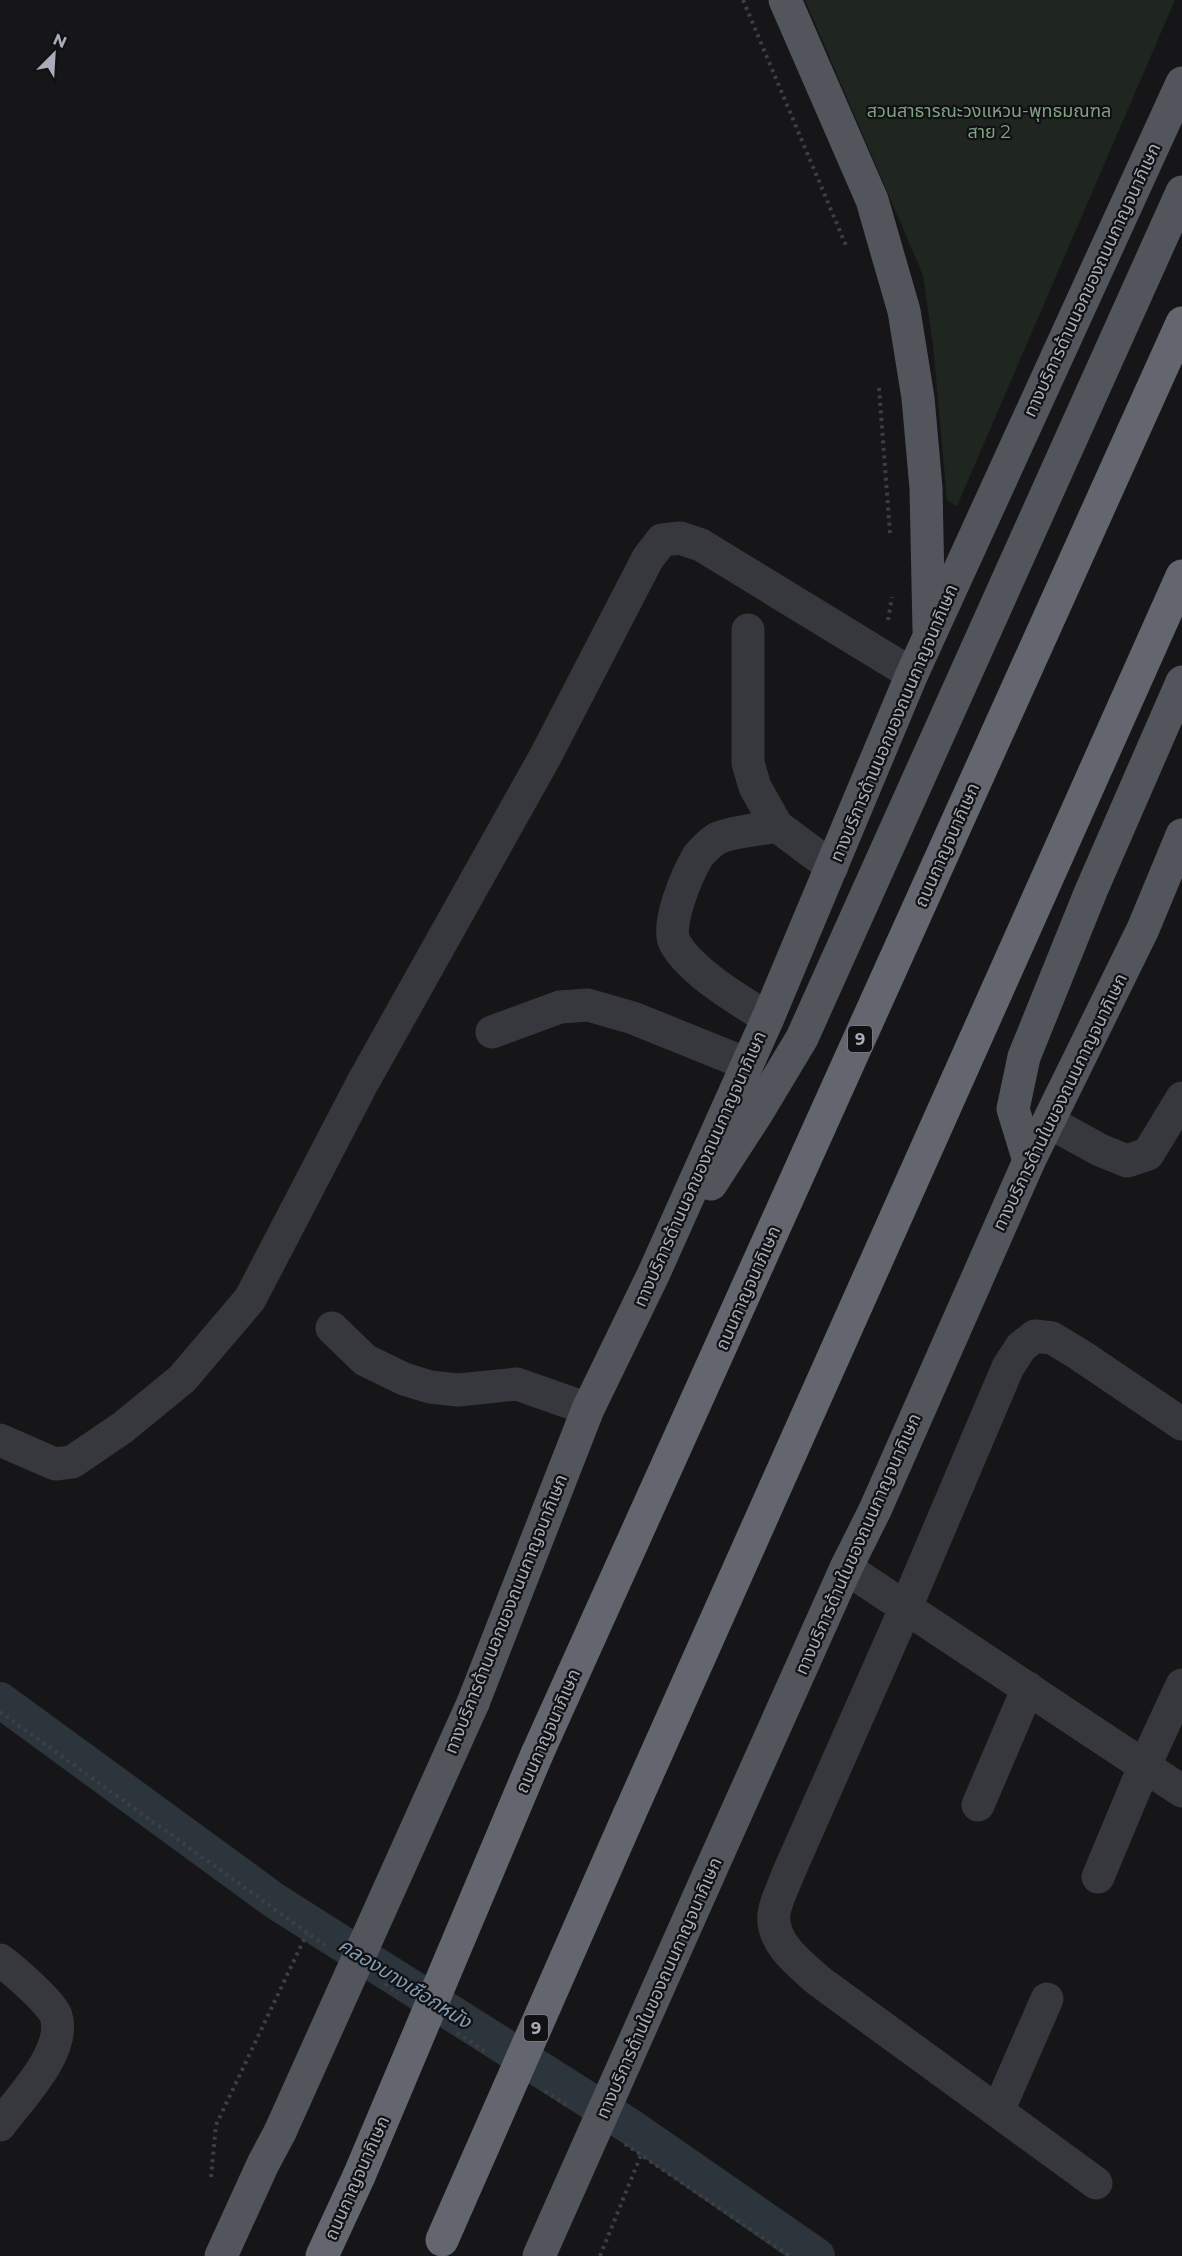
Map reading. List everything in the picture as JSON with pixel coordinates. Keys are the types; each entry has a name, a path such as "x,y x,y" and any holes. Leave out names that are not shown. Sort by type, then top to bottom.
{"highway":[{"name":"ถนนกาญจนาภิเษก","path":"322,2256 359,2175 537,1754 1182,323"},
{"name":"9","path":"438,2248 1182,576"}],"main road":[{"path":"786,0 872,200 904,311 918,398 926,488 929,638"},
{"name":"ทางบริการด้านนอกของถนนกาญจนาภิเษก","path":"221,2256 280,2132 473,1703 588,1409 654,1273 768,1018 912,674 1182,83"},
{"path":"654,1273 757,1113 802,1038 1182,192"},
{"path":"1029,1161 1014,1108 1024,1057 1091,891 1182,682"},
{"name":"ทางบริการด้านในของถนนกาญจนาภิเษก","path":"540,2256 1029,1161 1143,929 1182,836"}],"street":[{"path":"0,1440 55,1464 72,1462 122,1428 182,1379 250,1299 363,1082 545,757 648,558 662,540 680,538 701,544 912,674"},
{"path":"748,630 748,763 755,787 777,826 832,867"},
{"path":"768,1018 721,988 692,962 674,942 674,916 699,854 718,838 777,826"},
{"path":"492,1032 560,1007 588,1005 633,1018 747,1064"},
{"path":"1049,1122 1100,1150 1127,1161 1148,1154 1182,1098"},
{"path":"332,1328 365,1360 404,1379 430,1388 458,1390 517,1384 588,1409"},
{"path":"1096,2183 819,1981 789,1954 778,1937 774,1914 788,1874 906,1607 1008,1366 1021,1347 1035,1336 1052,1338 1182,1424"},
{"path":"846,1568 1182,1791"},
{"path":"1098,1877 1144,1767 1182,1685"},
{"path":"978,1805 1028,1688"},
{"path":"0,1960 34,1989 56,2014 58,2034 47,2063 0,2125"},
{"path":"998,2111 1047,1999"}],"path":[{"path":"743,0 850,254"},
{"path":"878,379 890,540"},
{"path":"876,652 886,630 894,586"},
{"path":"0,1712 336,1952"},
{"path":"210,2177 216,2125 307,1933"},
{"path":"375,1978 405,1998"},
{"path":"454,2030 493,2057"},
{"path":"543,2089 572,2109"},
{"path":"622,2142 790,2256"},
{"path":"600,2256 641,2155"}],"green space":[{"name":"สวนสาธารณะวงแหวน-พุทธมณฑล สาย 2","path":"805,0 1175,0 957,506 947,500 933,345 923,275"}],"waterway":[{"name":"คลองบางเชือกหนัง","path":"0,1700 275,1901 631,2127 817,2256"}]}
